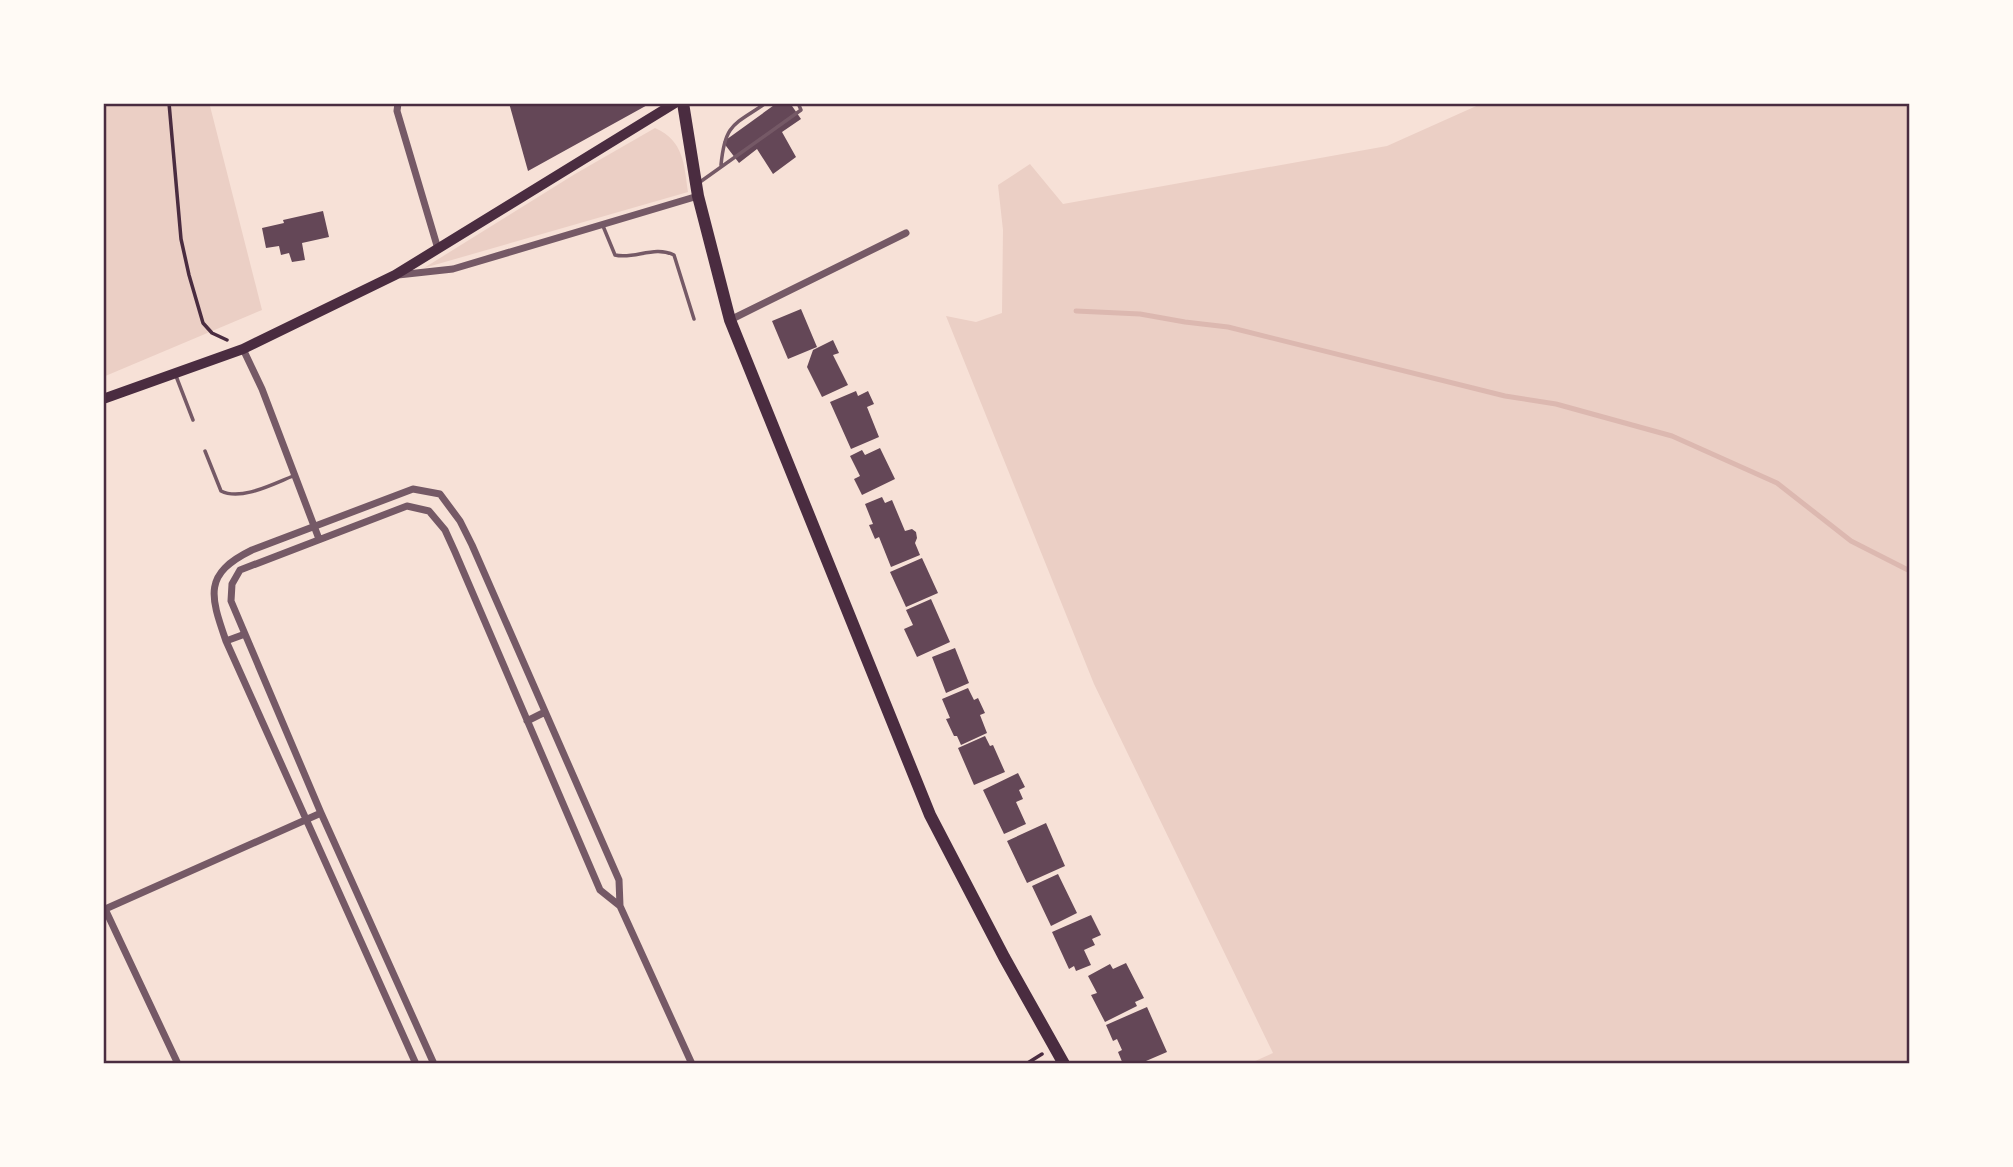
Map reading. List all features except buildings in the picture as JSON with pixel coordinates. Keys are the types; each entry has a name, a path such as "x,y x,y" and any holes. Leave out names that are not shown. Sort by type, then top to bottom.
{"main road":[{"path":"103,399 241,350 395,275 676,103"},
{"path":"683,103 697,190 730,320 930,815 1064,1064"}],"street":[{"path":"398,103 397,111 438,249"},
{"path":"395,275 453,269 602,225 697,190"},
{"path":"730,320 906,233"},
{"path":"241,350 262,389 319,539"},
{"path":"415,1064 226,641 214,607 216,579 230,561 413,489 440,494 460,521 472,545 619,880 620,906 692,1064"},
{"path":"434,1064 244,634 232,601 232,584 240,570 407,506 429,512 445,530 455,552 600,890 620,906"},
{"path":"455,552 472,545"},
{"path":"226,641 244,634"},
{"path":"527,721 545,712"},
{"path":"178,1064 104,910 321,813"}],"lane":[{"path":"721,165 723,142 730,128 766,103"},
{"path":"697,190 721,165 801,110 798,103"},
{"path":"602,225 615,255 629,256 660,251 674,255 694,319"},
{"path":"175,374 193,420"},
{"path":"205,451 221,492 230,496 294,476"}],"path":[{"path":"169,103 181,239 197,307 203,323 212,333 241,350"}],"shaded area":[{"path":"103,103 216,103 210,106 262,310 103,377"},
{"path":"1483,103 1910,103 1910,1064 1253,1062 1273,1053 1094,684 946,316 976,322 1002,313 1003,230 998,185 1030,164 1063,204 1387,146"},
{"path":"655,128 672,140 681,154 688,192 424,268 575,174"}],"waterway":[{"path":"1076,311 1140,314 1228,327 1505,396 1556,404 1672,436 1777,483 1851,541 1910,571"}]}
